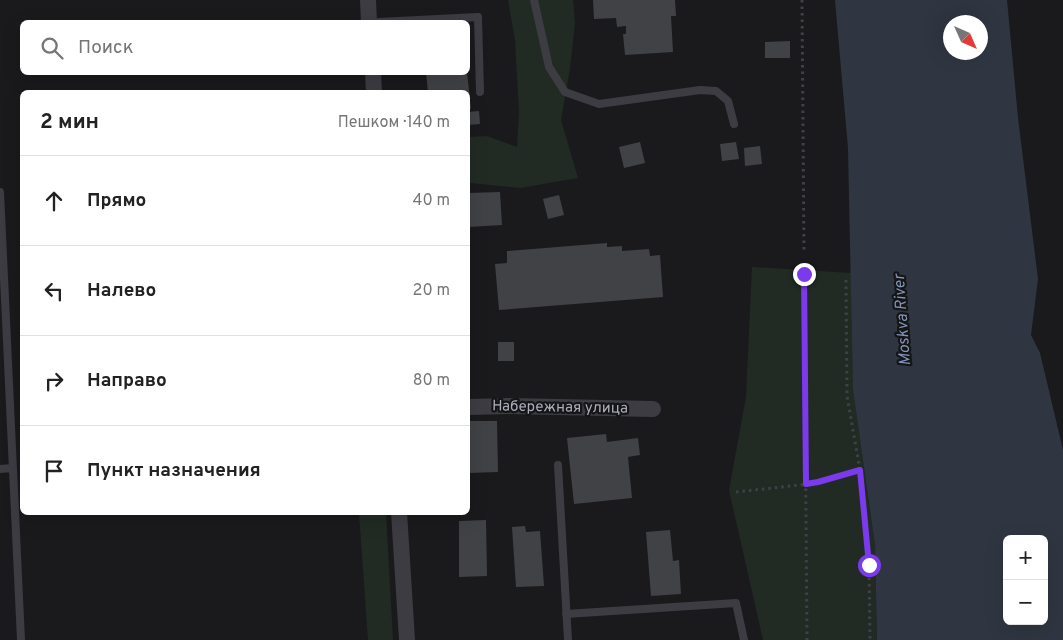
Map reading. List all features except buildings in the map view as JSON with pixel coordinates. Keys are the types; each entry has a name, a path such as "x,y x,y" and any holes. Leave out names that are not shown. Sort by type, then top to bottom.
{"street":[{"path":"368,0 370,20"},
{"path":"372,75 374,90"},
{"name":"Набережная улица","path":"470,407 653,409"},
{"path":"399,515 407,640"}],"lane":[{"path":"534,0 549,67 565,92 599,104 700,90 716,92 728,101 734,124"},
{"path":"419,20 478,17 480,92"},
{"path":"0,192 21,640"},
{"path":"558,465 568,640"},
{"path":"0,469 12,468"},
{"path":"566,614 736,603 744,640"}],"path":[{"path":"802,0 804,253"},
{"path":"804,274 807,640"},
{"path":"846,280 847,396 860,470 869,565 870,640"},
{"path":"736,492 818,482 860,470"}],"shaded area":[{"path":"508,0 573,0 575,23 561,120 578,178 520,188 470,183 470,137 487,136 517,147 519,112 515,40"},
{"path":"752,267 851,273 853,390 875,545 877,640 763,640 729,490 746,397"},
{"path":"359,515 386,515 393,640 368,640"}],"water":[{"name":"Moskva River","path":"835,0 1007,0 1018,118 1038,279 1031,335 1040,353 1063,450 1063,640 877,640 875,545 853,390 848,148"}],"route":[{"path":"804,274 806,484 860,470 869,565"}]}
